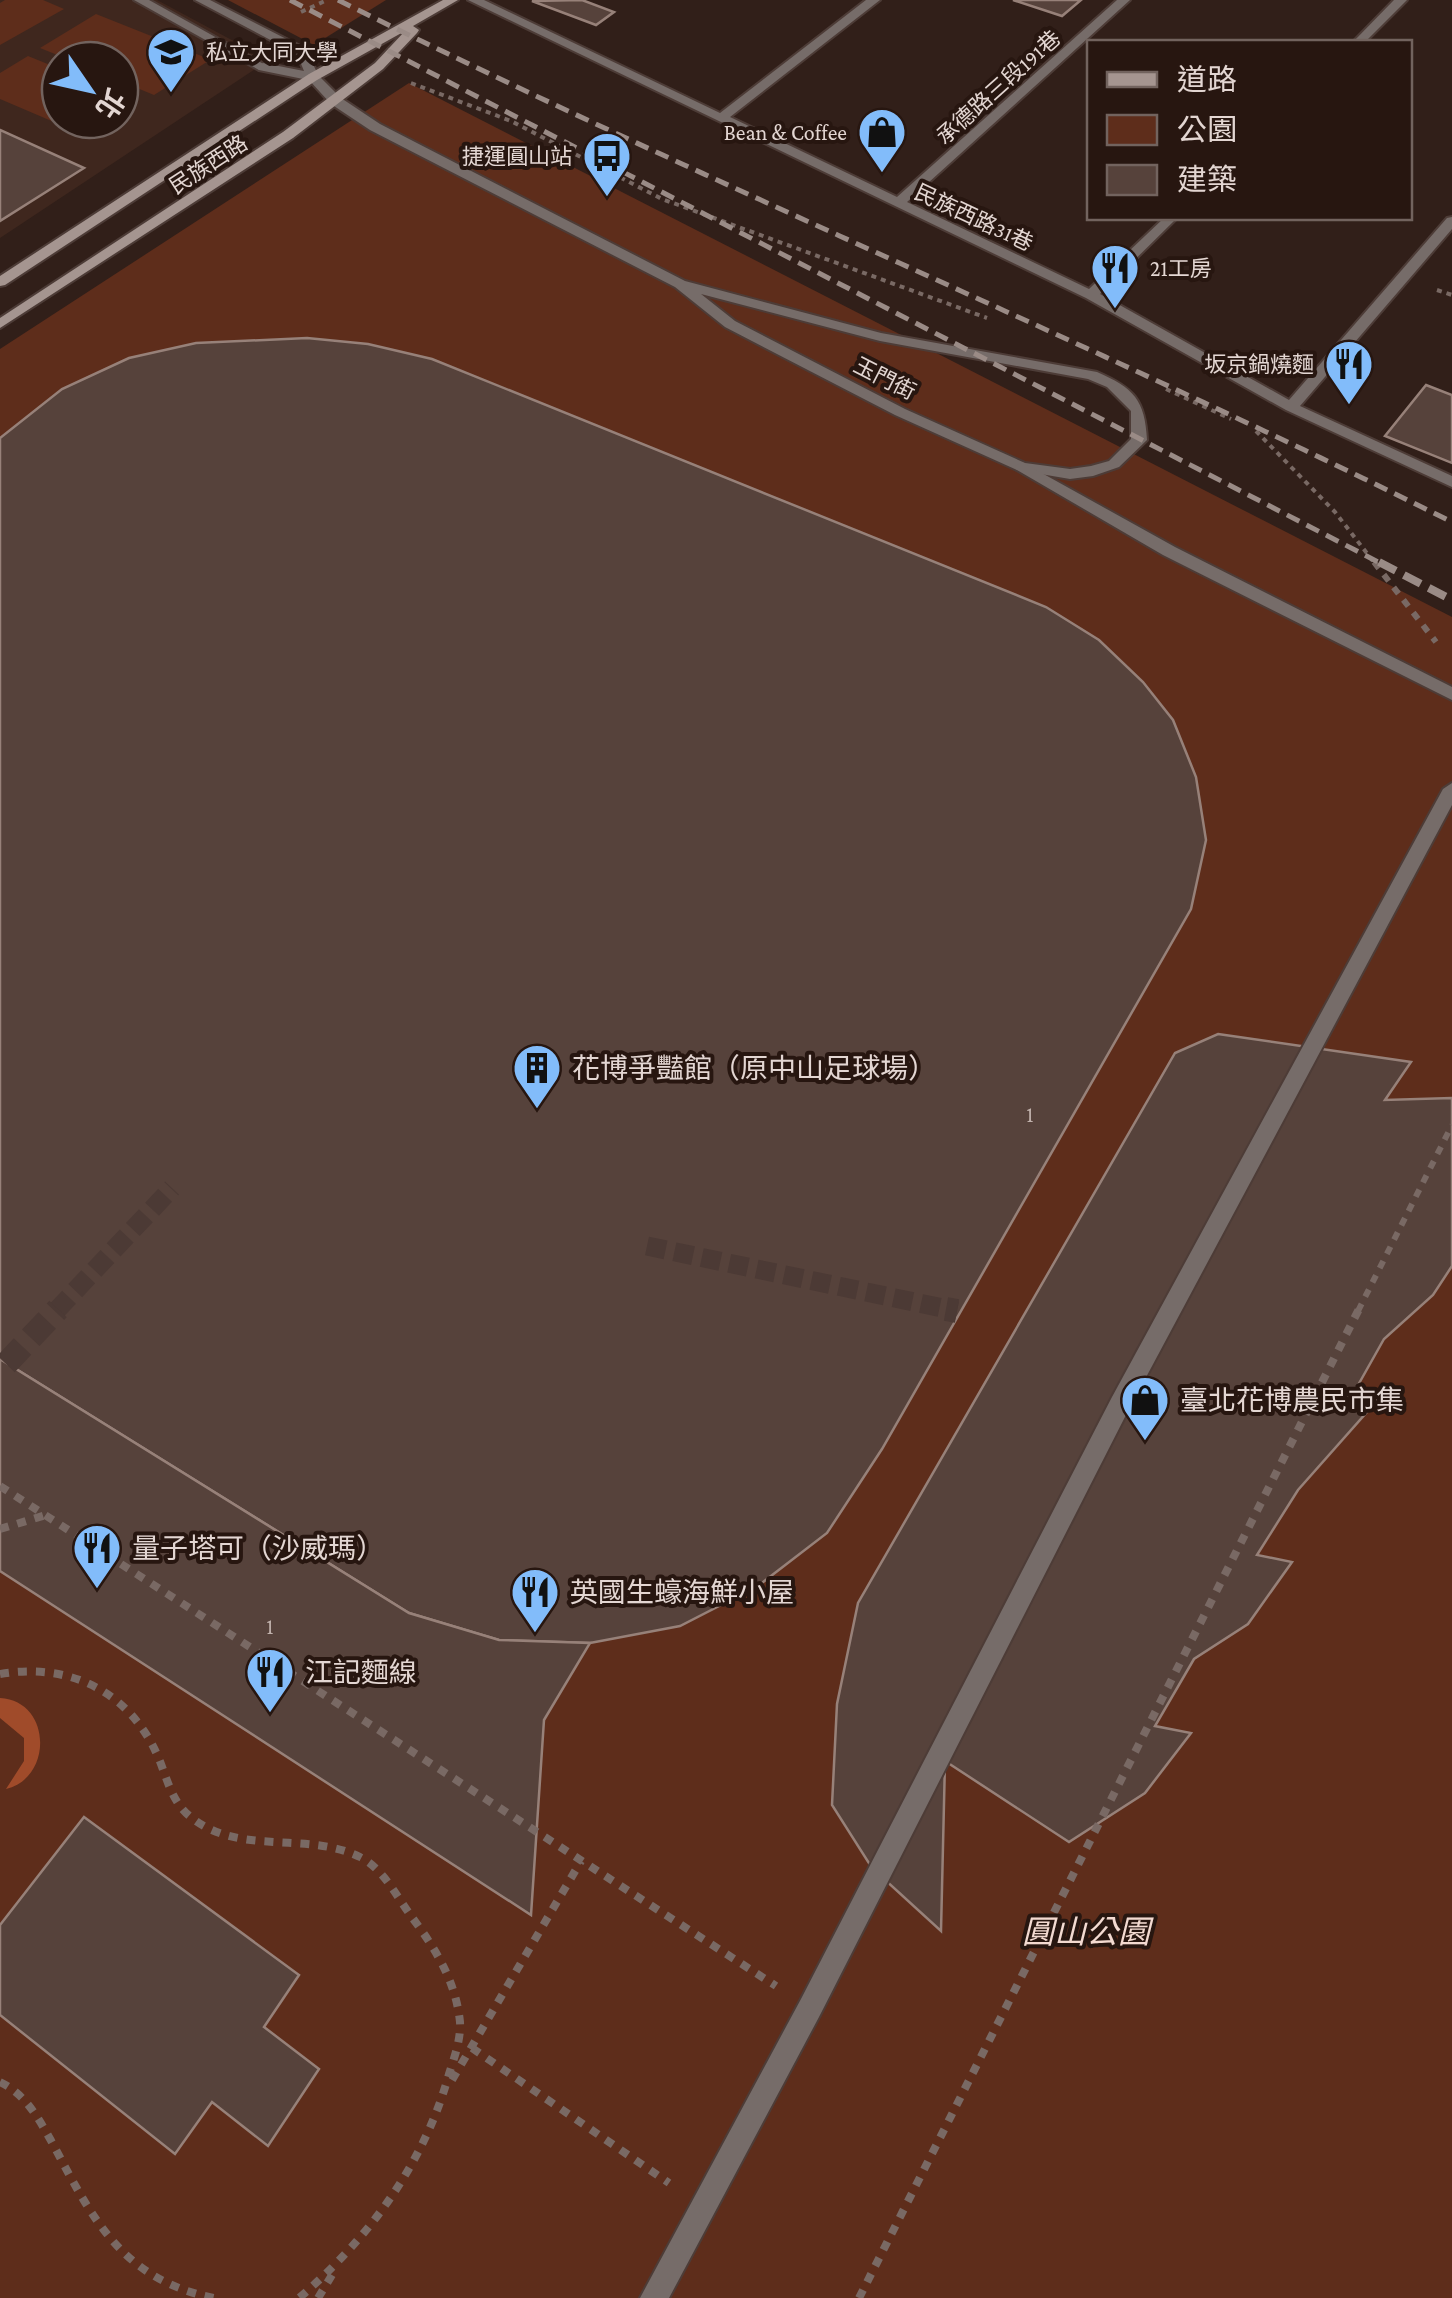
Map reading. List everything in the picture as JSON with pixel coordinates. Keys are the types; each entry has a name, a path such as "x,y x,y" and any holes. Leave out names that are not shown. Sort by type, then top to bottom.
{"street":[{"path":"140,0 263,68 313,77"},
{"name":"玉門街","path":"201,0 302,52 313,77 336,101 376,127 680,284 730,324 900,412 1022,466 1169,552 1452,694"},
{"name":"民族西路","path":"0,282 313,77 423,20 452,0"},
{"name":"民族西路31巷","path":"474,0 1092,295 1290,407 1452,482"},
{"path":"722,118 874,0"},
{"name":"承德路三段191巷","path":"898,203 1124,0"},
{"path":"1361,40 1401,0"},
{"name":"民族西路","path":"0,324 336,101 379,66 423,20"},
{"path":"1092,295 1169,220"},
{"path":"1290,407 1452,222"},
{"path":"680,284 880,337 1092,375 1128,396 1138,410 1139,440 1114,464 1070,474 1022,466"},
{"path":"654,2298 810,2008 1120,1404 1452,789"}],"path":[{"path":"286,19 327,0"},
{"path":"858,2298 1452,1125"},
{"path":"0,1486 810,2008"},
{"path":"0,1530 46,1515"},
{"path":"0,1674 24,1668 88,1677 137,1718 157,1754 171,1797 190,1818 214,1834 244,1842 283,1839 364,1859 446,1960 461,2028 448,2086 429,2132 377,2220 335,2270 318,2298"},
{"path":"448,2086 582,1862"},
{"path":"472,2048 703,2206"},
{"path":"1,2084 36,2114 94,2224 135,2267 194,2296 214,2298"},
{"path":"299,2298 335,2270"}],"shaded area":[{"name":"私立大同大學","path":"0,0 157,0 269,60 0,238"},
{"path":"0,1698 17,1702 29,1712 40,1740 32,1771 6,1789 24,1761 24,1738 0,1718"}],"green space":[{"path":"43,0 64,9 0,45 0,3"},
{"path":"228,0 386,0 314,45"},
{"path":"96,14 210,60 154,95 140,89 140,40 53,40"},
{"path":"28,56 40,61 40,116 0,99 0,73"},
{"name":"圓山公園","path":"409,83 1452,617 1452,2298 0,2298 0,349"}],"building":[{"path":"582,0 614,12 596,25 532,1"},
{"path":"1013,0 1081,0 1062,16"},
{"path":"0,130 84,168 0,221"},
{"name":"花博爭豔館（原中山足球場）","path":"307,338 368,344 432,359 1046,607 1099,640 1143,682 1173,720 1196,777 1206,840 1191,909 882,1449 827,1533 758,1586 680,1626 590,1643 499,1640 409,1613 0,1359 0,438 62,389 129,358 196,343"},
{"path":"1426,385 1452,395 1452,463 1385,436"},
{"name":"臺北花博農民市集","path":"1218,1034 1411,1062 1385,1100 1452,1098 1452,1266 1433,1295 1384,1339 1357,1387 1382,1395 1298,1490 1257,1555 1292,1562 1248,1624 1194,1659 1155,1726 1191,1733 1145,1793 1069,1842 945,1761 941,1931 872,1868 832,1805 837,1704 858,1603 1175,1053"},
{"path":"0,1359 409,1613 499,1640 590,1643 544,1720 531,1915 0,1571"},
{"path":"84,1817 299,1975 264,2027 319,2069 268,2146 212,2102 175,2154 0,2015 0,1925"}],"tunnel":[{"path":"56,1311 172,1188"},
{"path":"647,1246 957,1311 946,1309"},
{"path":"6,1364 58,1309"}],"railway":[{"path":"290,0 1384,565"},
{"path":"338,0 1452,522"},
{"path":"1379,562 1452,600"}],"place":[{"name":"私立大同大學","path":"171,94"},
{"name":"Bean & Coffee","path":"882,174"},
{"name":"捷運圓山站","path":"607,198"},
{"name":"21工房","path":"1115,310"},
{"name":"坂京鍋燒麵","path":"1349,406"},
{"name":"花博爭豔館（原中山足球場）","path":"537,1110"},
{"name":"臺北花博農民市集","path":"1145,1442"},
{"name":"量子塔可（沙威瑪）","path":"97,1590"},
{"name":"英國生蠔海鮮小屋","path":"535,1634"},
{"name":"江記麵線","path":"270,1714"}]}
